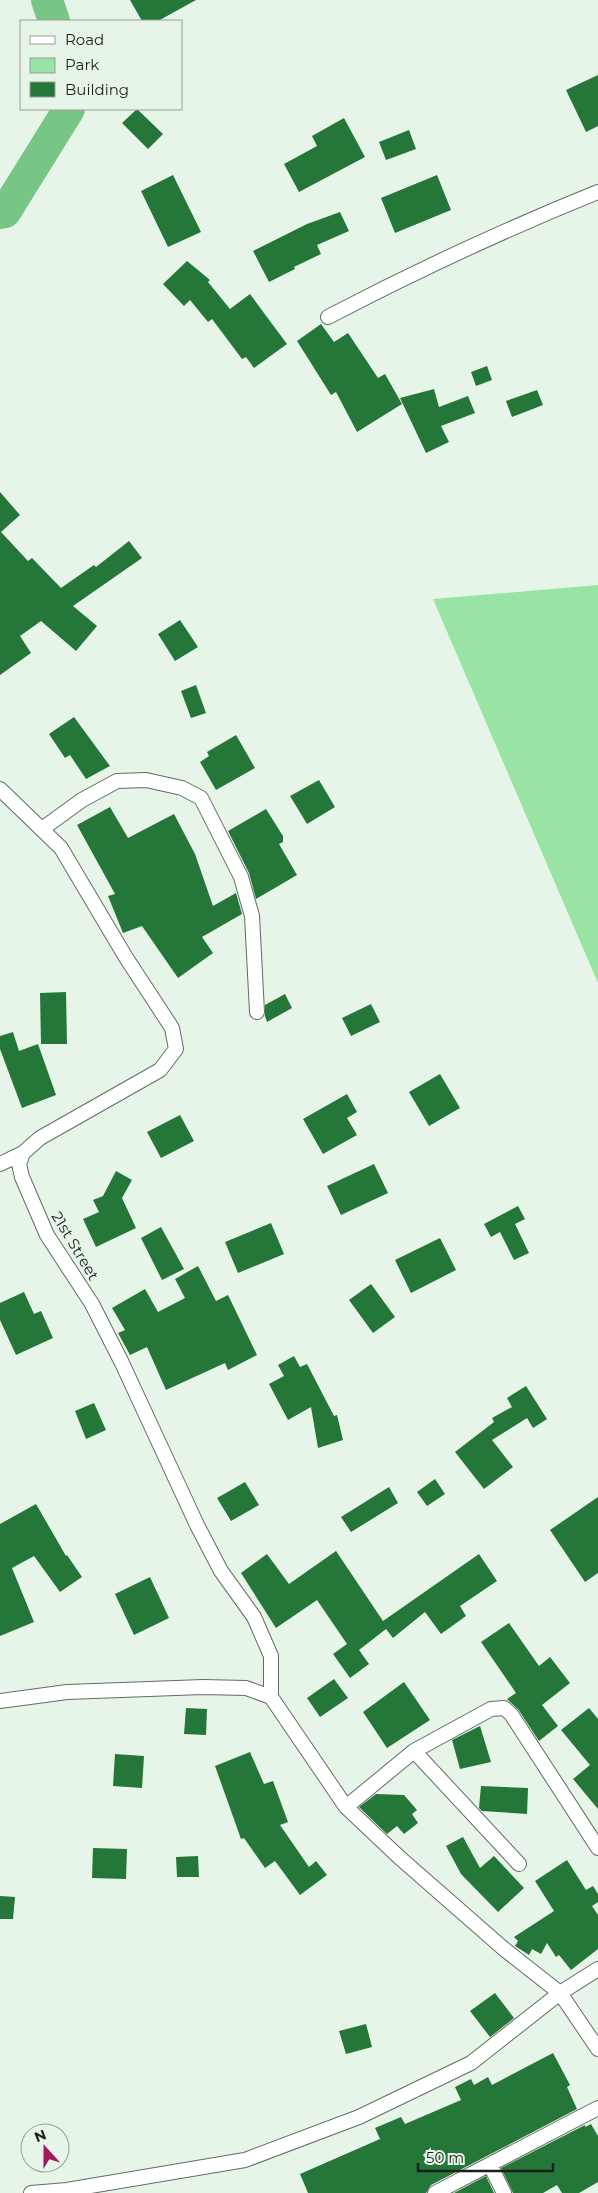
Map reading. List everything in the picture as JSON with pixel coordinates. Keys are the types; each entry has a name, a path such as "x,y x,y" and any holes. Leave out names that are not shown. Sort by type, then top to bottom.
{"street":[{"path":"328,317 492,236 598,192"},
{"path":"42,829 82,800 117,781 146,780 182,788 201,798 241,877 252,916 257,1012"},
{"path":"0,789 61,848 125,956 172,1028 176,1049 160,1070 40,1138 23,1153 0,1164"},
{"name":"21st Street","path":"23,1153 19,1164 22,1177 47,1235 92,1304 122,1363 197,1525 221,1571 254,1617 271,1656 271,1697"},
{"path":"0,1701 67,1692 203,1687 246,1688 271,1697 346,1807 400,1858 504,1950 560,1993 598,2049"},
{"path":"346,1807 414,1751 491,1709 504,1708 511,1714 598,1848"},
{"path":"414,1751 519,1864"},
{"path":"31,2193 67,2190 245,2160 359,2117 471,2063 560,1993 598,1969"},
{"path":"435,2193 598,2108"},
{"path":"490,2165 504,2193"}],"green space":[{"path":"598,585 598,983 433,599"}],"building":[{"path":"130,0 196,0 160,20 141,20"},
{"path":"598,75 598,126 586,132 566,90"},
{"path":"138,110 163,134 148,149 122,123"},
{"path":"344,118 365,157 299,192 284,164 317,146 312,136"},
{"path":"409,130 416,149 386,160 379,142"},
{"path":"173,175 201,232 168,247 141,191"},
{"path":"437,175 451,210 395,233 381,198"},
{"path":"340,212 349,231 317,245 321,254 269,282 253,251 307,224"},
{"path":"187,261 210,280 208,282 230,309 250,294 287,344 254,368 246,357 242,359 212,319 208,322 190,300 184,306 163,284"},
{"path":"321,324 334,342 348,333 378,378 385,374 402,404 357,432 336,392 331,395 297,341"},
{"path":"487,366 492,380 476,386 471,372"},
{"path":"434,389 439,407 468,396 475,413 441,426 449,442 426,453 400,398"},
{"path":"537,390 543,405 512,417 506,401"},
{"path":"0,492 20,515 1,532 28,561 32,558 61,588 94,565 96,567 129,541 142,558 73,606 97,626 76,651 41,621 20,636 31,653 0,675"},
{"path":"180,620 198,647 175,661 158,634"},
{"path":"196,685 206,713 191,718 181,691"},
{"path":"74,717 110,766 86,779 70,755 65,758 49,734"},
{"path":"236,735 255,768 216,790 200,762 209,756 207,752"},
{"path":"319,780 335,807 307,824 290,796"},
{"path":"110,807 128,838 174,814 195,854 213,906 236,893 242,914 202,937 213,953 178,978 142,926 123,933 108,896 115,894 77,825"},
{"path":"266,809 283,836 283,842 279,844 297,875 256,899 249,873 228,831"},
{"path":"66,992 67,1044 41,1044 40,993"},
{"path":"285,994 292,1008 267,1022 265,1005"},
{"path":"371,1004 380,1022 351,1036 342,1018"},
{"path":"13,1032 19,1051 38,1044 56,1095 22,1108 0,1049 0,1036"},
{"path":"440,1074 460,1108 429,1126 409,1092"},
{"path":"347,1094 357,1112 347,1118 357,1135 323,1154 303,1119"},
{"path":"180,1115 194,1141 161,1158 147,1132"},
{"path":"374,1164 388,1193 341,1215 327,1186"},
{"path":"116,1171 132,1180 122,1198 136,1228 96,1247 83,1219 99,1212 93,1200 103,1196"},
{"path":"518,1206 525,1219 515,1224 529,1253 514,1260 500,1232 491,1237 484,1224"},
{"path":"271,1223 284,1254 238,1273 225,1242"},
{"path":"161,1227 184,1269 162,1280 141,1238"},
{"path":"440,1238 456,1270 411,1293 395,1260"},
{"path":"198,1266 216,1301 228,1295 257,1355 228,1370 225,1363 166,1390 147,1347 130,1355 118,1333 125,1330 112,1308 145,1289 158,1312 185,1298 175,1279"},
{"path":"371,1284 395,1317 373,1333 349,1300"},
{"path":"24,1292 34,1314 41,1311 53,1338 16,1355 0,1320 0,1303"},
{"path":"294,1356 300,1367 307,1364 334,1416 337,1415 343,1440 318,1448 311,1407 288,1420 269,1384 284,1376 278,1365"},
{"path":"526,1386 547,1419 533,1428 527,1418 492,1440 513,1467 484,1489 455,1452 494,1422 492,1418 512,1407 507,1398"},
{"path":"94,1403 106,1430 86,1439 75,1411"},
{"path":"435,1479 445,1494 427,1506 417,1492"},
{"path":"245,1482 259,1505 231,1521 217,1498"},
{"path":"389,1487 398,1503 351,1532 341,1517"},
{"path":"598,1497 598,1573 585,1582 550,1530"},
{"path":"36,1504 66,1556 82,1577 60,1592 34,1556 12,1568 34,1622 0,1636 0,1524"},
{"path":"336,1551 383,1621 479,1554 497,1581 460,1606 466,1616 441,1634 425,1612 393,1638 386,1629 359,1650 369,1664 350,1678 333,1654 347,1644 317,1600 276,1628 241,1573 267,1554 289,1584"},
{"path":"150,1577 169,1618 134,1635 115,1594"},
{"path":"509,1623 539,1666 550,1657 570,1683 542,1705 558,1726 539,1741 518,1709 507,1699 516,1693 481,1642"},
{"path":"334,1679 348,1698 320,1717 307,1698"},
{"path":"404,1682 430,1720 387,1748 363,1712"},
{"path":"186,1708 207,1709 206,1735 184,1734"},
{"path":"589,1708 598,1719 598,1809 573,1779 590,1765 561,1730"},
{"path":"480,1726 491,1762 460,1769 452,1740"},
{"path":"250,1752 264,1784 273,1781 288,1822 280,1825 309,1867 316,1861 327,1875 300,1895 275,1861 265,1868 244,1838 241,1839 215,1766"},
{"path":"115,1754 144,1756 142,1788 113,1786"},
{"path":"481,1786 528,1788 527,1814 482,1811 479,1808"},
{"path":"376,1794 404,1795 417,1810 412,1814 418,1823 404,1834 397,1826 387,1834 359,1807"},
{"path":"463,1837 480,1868 494,1856 524,1888 498,1912 461,1874 446,1846"},
{"path":"93,1848 127,1849 126,1879 92,1878"},
{"path":"198,1856 199,1877 177,1877 176,1857"},
{"path":"567,1860 586,1890 593,1886 598,1894 598,1902 592,1906 598,1915 598,1949 571,1970 559,1955 556,1957 547,1943 541,1954 532,1949 529,1955 515,1946 518,1941 514,1937 554,1911 535,1881"},
{"path":"0,1896 15,1897 13,1919 0,1919"},
{"path":"495,1993 514,2018 490,2037 470,2011"},
{"path":"366,2024 372,2047 346,2054 339,2031"},
{"path":"553,2053 570,2085 567,2087 577,2109 431,2185 426,2193 308,2193 300,2174 380,2139 375,2128 401,2117 405,2124 461,2100 455,2087 471,2079 474,2085 488,2077 492,2085"},
{"path":"591,2124 598,2136 598,2182 579,2193 562,2193 557,2185 543,2193 513,2193 501,2168 585,2125 585,2127"},
{"path":"486,2176 494,2193 454,2193"}],"waterway":[{"path":"47,0 54,20"},
{"path":"0,213 5,212 68,110"}]}
